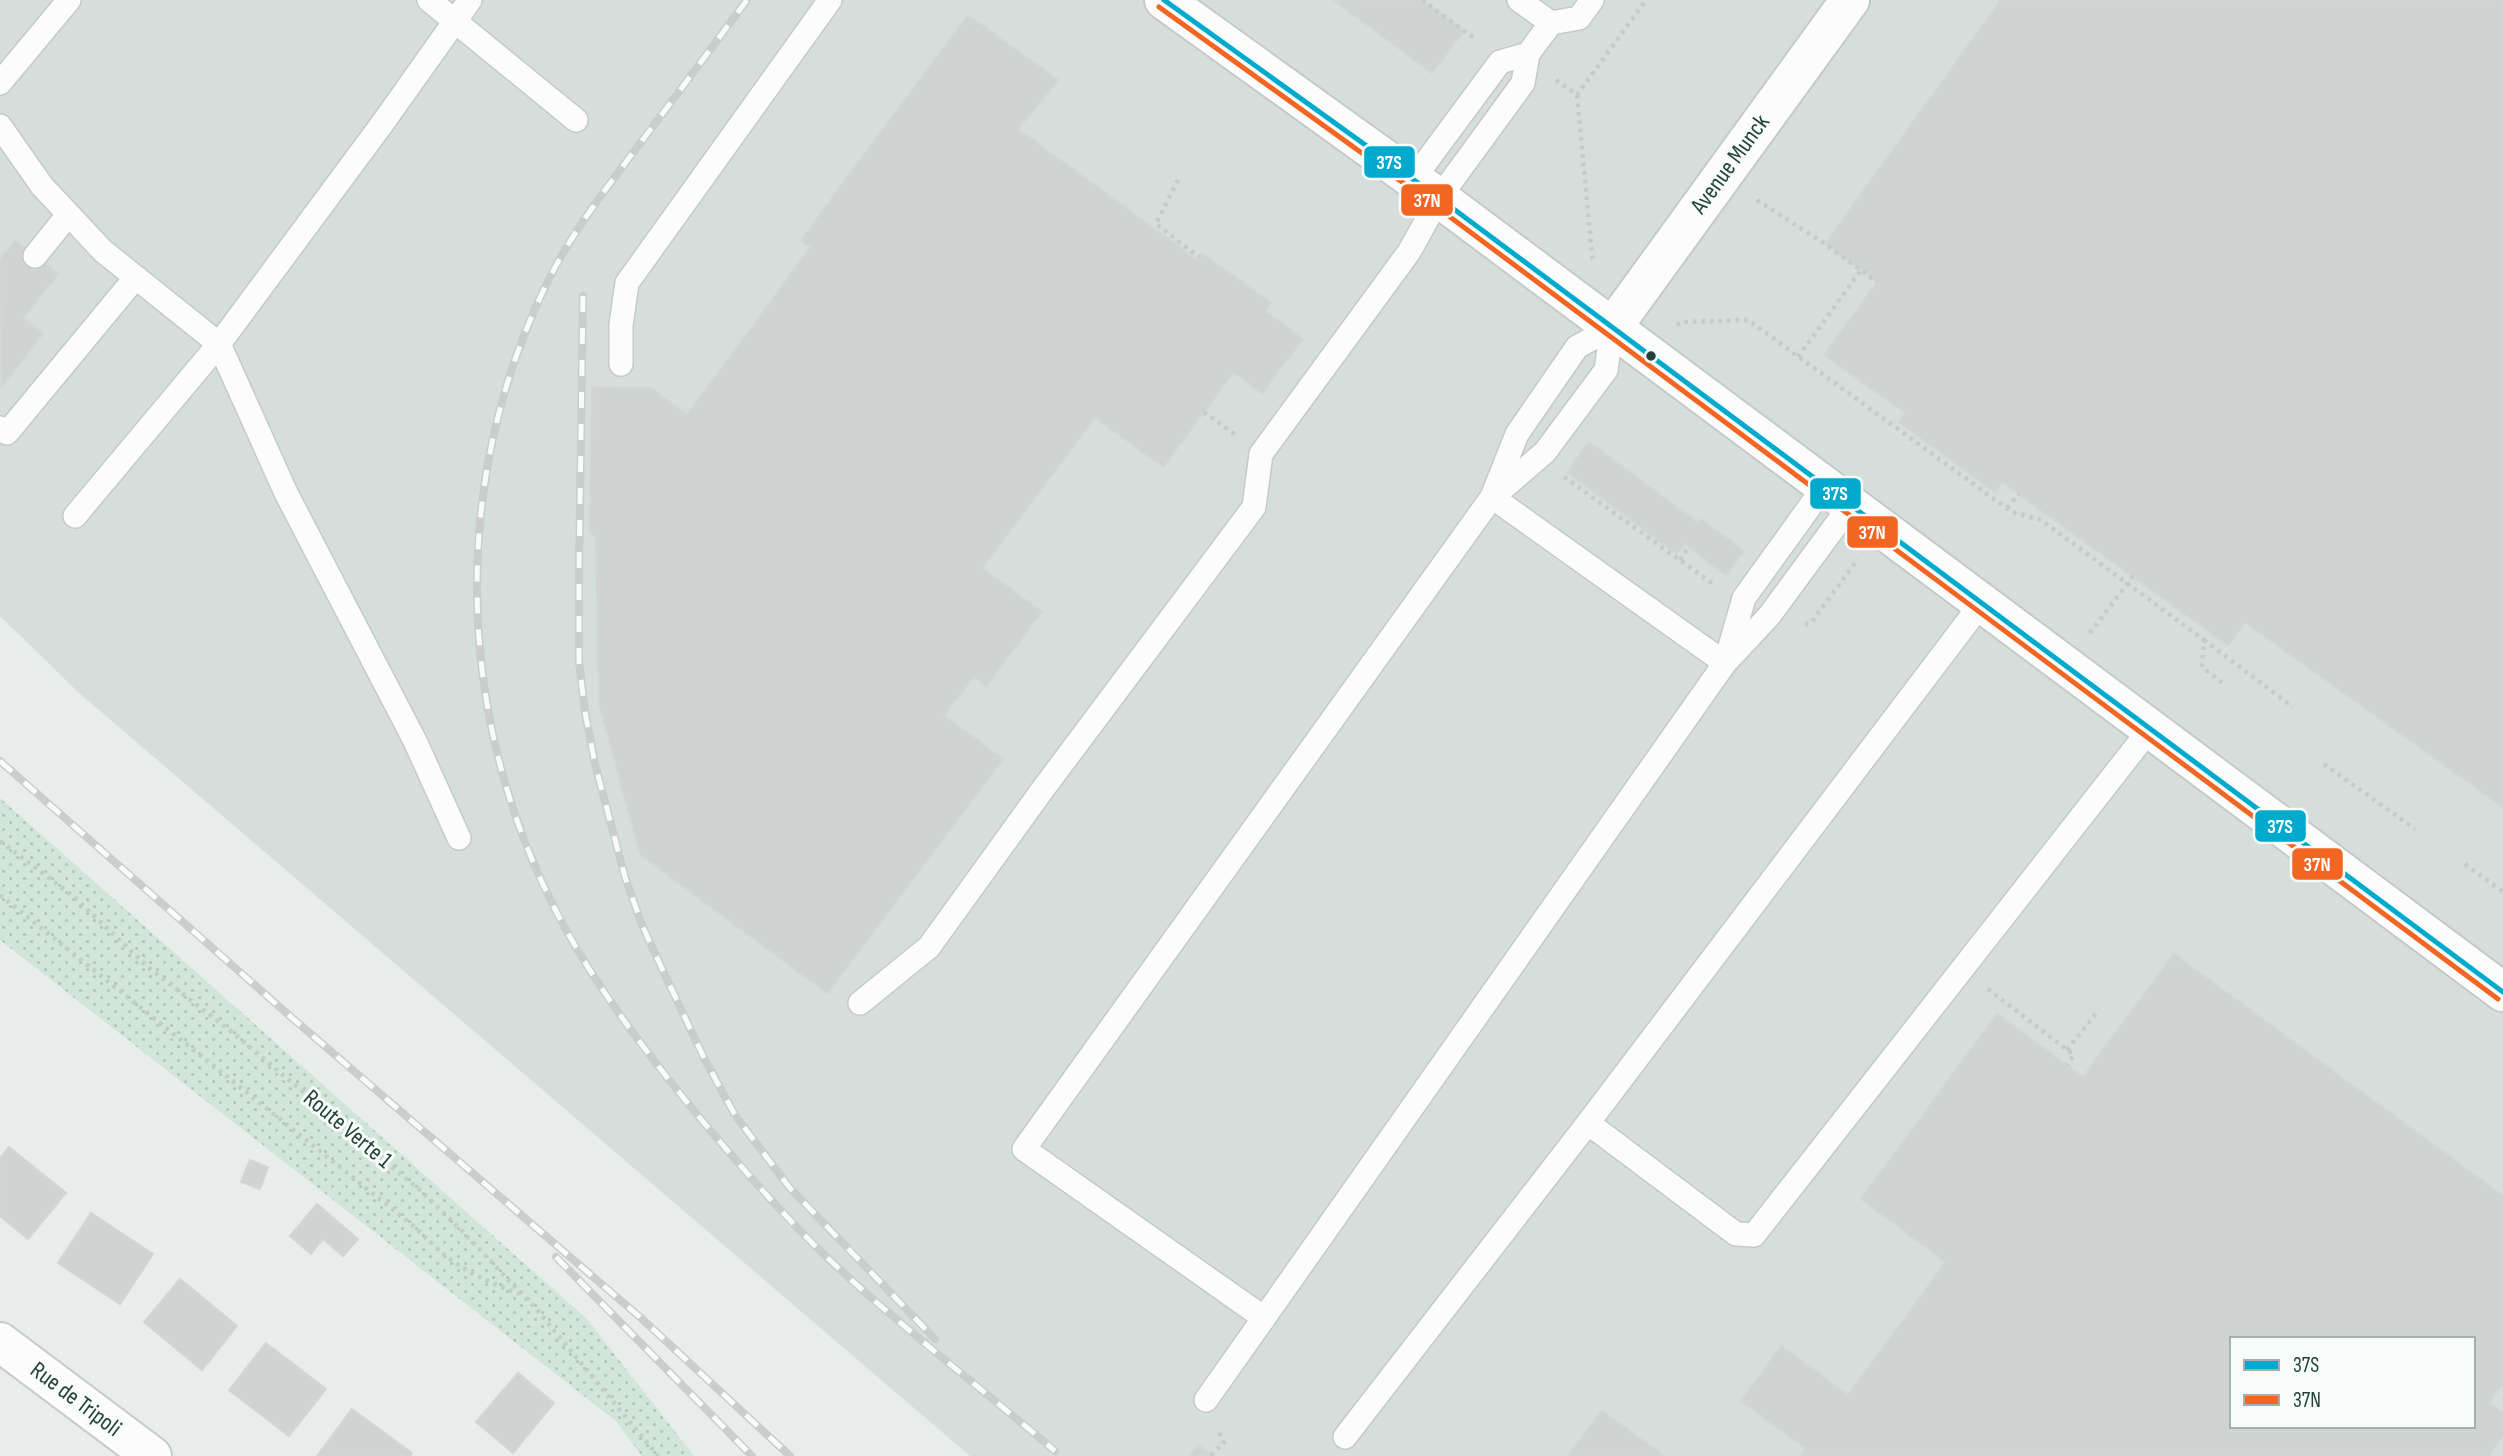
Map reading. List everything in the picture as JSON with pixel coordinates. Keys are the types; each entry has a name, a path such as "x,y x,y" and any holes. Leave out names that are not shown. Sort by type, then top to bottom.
{"street":[{"path":"1164,0 1612,328 2503,992"},
{"name":"Avenue Munck","path":"1612,328 1850,0"},
{"name":"Rue de Tripoli","path":"0,1342 152,1456"}],"lane":[{"path":"0,83 69,0"},
{"path":"429,0 576,120"},
{"path":"75,516 219,344 383,124 470,0"},
{"path":"621,364 621,325 627,283 830,0"},
{"path":"1519,0 1551,23"},
{"path":"1425,190 1523,83 1528,54 1551,23 1579,18 1592,0"},
{"path":"860,1003 929,947 1043,789 1254,507 1261,454 1409,252 1425,190 1500,62 1528,54"},
{"path":"1,131 42,186 103,251 219,344 286,493 415,741 458,838"},
{"path":"35,256 68,215"},
{"path":"0,428 8,433 136,277"},
{"path":"1492,497 1517,434 1577,347 1612,328"},
{"path":"1264,1318 1024,1149 1492,497 1545,452 1606,370 1612,328"},
{"path":"1725,663 1744,598 1837,496"},
{"path":"1206,1400 1725,663 1769,616 1837,496"},
{"path":"1492,497 1725,663"},
{"path":"1345,1437 1588,1123 1981,604"},
{"path":"1588,1123 1736,1234 1754,1235 2150,729"}],"path":[{"path":"1422,0 1480,42"},
{"path":"1592,268 1594,258 1577,95 1646,0"},
{"path":"1555,80 1577,95"},
{"path":"1178,180 1156,224 1199,257"},
{"path":"1757,200 1877,282"},
{"path":"1825,244 1830,236"},
{"path":"1798,357 1861,270"},
{"path":"1673,327 1681,322 1748,320 2012,512 2040,520 2293,707"},
{"path":"1204,412 1240,439"},
{"path":"1563,476 1718,587"},
{"path":"2007,508 2020,494"},
{"path":"1680,560 1689,547"},
{"path":"2085,639 2133,576"},
{"path":"2204,640 2202,667 2224,684"},
{"path":"2323,764 2415,829"},
{"name":"Route Verte 1","path":"0,841 73,896 149,968 232,1032 422,1192 523,1295 658,1456"},
{"path":"2465,864 2503,892"},
{"path":"0,895 405,1220 451,1262 486,1281 523,1295"},
{"path":"1980,983 2074,1055 2067,1065"},
{"path":"2067,1050 2099,1010"}],"shaded area":[{"path":"0,0 2503,0 2503,1456 970,1456 79,693 0,616"}],"green space":[{"path":"0,798 587,1319 694,1456 642,1456 616,1421 0,940"}],"building":[{"path":"1334,0 1422,0 1464,31 1432,73"},
{"path":"2001,0 2503,0 2503,807 2245,622 2228,645 2002,482 1995,492 1899,422 1906,413 1824,355 1877,282 1825,244"},
{"path":"968,15 1058,80 1018,129 1197,260 1202,253 1271,303 1265,311 1303,339 1262,393 1234,372 1163,467 1095,417 982,568 1042,612 986,686 974,676 944,716 1003,759 827,993 640,854 599,703 596,538 590,533 592,387 651,388 687,415 811,247 801,240"},
{"path":"15,241 58,274 23,318 43,334 2,386 0,260"},
{"path":"1589,442 1698,523 1701,519 1744,551 1726,575 1685,544 1677,554 1567,472"},
{"path":"2174,954 2503,1196 2503,1384 2489,1403 2503,1413 2503,1436 2488,1456 1801,1456 1806,1448 1741,1401 1781,1346 1848,1395 1946,1262 1861,1199 1997,1014 2083,1077"},
{"path":"9,1147 66,1193 28,1239 0,1216 0,1158"},
{"path":"250,1160 268,1167 260,1189 241,1182"},
{"path":"317,1204 358,1239 343,1256 323,1239 311,1254 290,1236"},
{"path":"91,1213 153,1254 120,1304 58,1263"},
{"path":"180,1279 237,1326 202,1370 144,1322"},
{"path":"266,1343 326,1389 289,1436 229,1390"},
{"path":"518,1373 554,1403 513,1453 476,1422"},
{"path":"352,1409 412,1453 410,1456 317,1456"},
{"path":"1602,1411 1664,1456 1568,1456"},
{"path":"1198,1445 1211,1455 1213,1456 1190,1456"}],"railway":[{"path":"747,0 578,229 550,277 517,353 494,432 481,512 477,593 483,674 498,755 522,833 570,937 621,1017 679,1092 765,1193 835,1265 1055,1451"},
{"path":"583,296 579,662 595,764 625,877 642,925 664,973 705,1060 735,1115 789,1187 935,1339"},
{"path":"0,761 291,1017 641,1318 790,1456"},
{"path":"556,1257 752,1456"}],"transit line":[{"name":"37S","path":"1164,0 1439,198 2503,992"},
{"name":"37N","path":"1159,7 1434,205 2498,999"}]}
